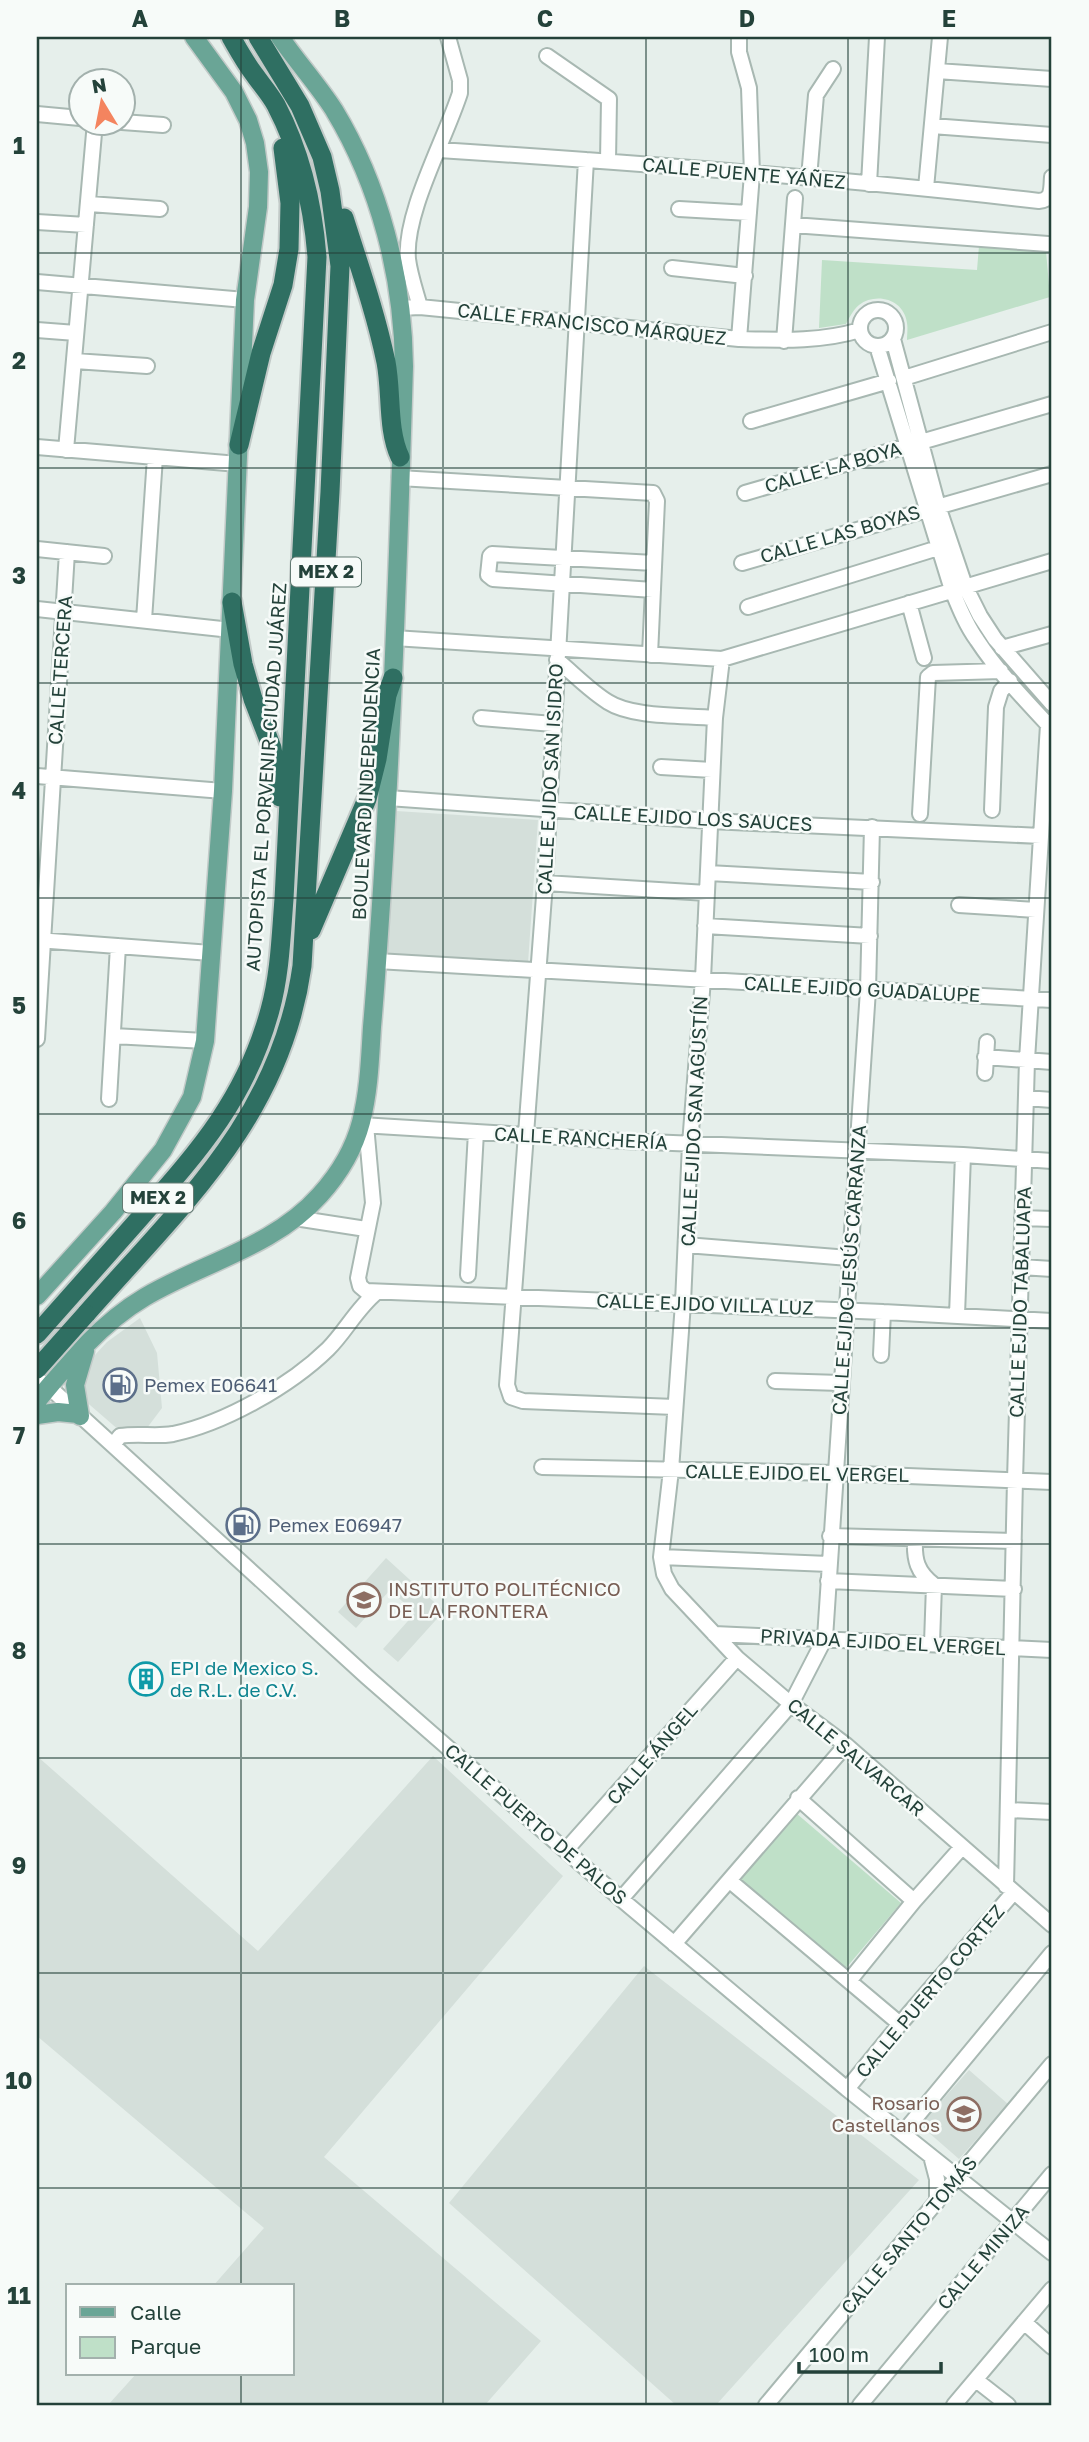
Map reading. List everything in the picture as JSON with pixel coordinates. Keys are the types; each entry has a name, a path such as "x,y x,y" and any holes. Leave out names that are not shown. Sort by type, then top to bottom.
{"highway":[{"name":"AUTOPISTA EL PORVENIR-CIUDAD JUÁREZ","path":"37,1335 194,1157 220,1122 237,1094 260,1041 274,993 283,910 317,257 311,211 295,150 275,102 252,72 231,37"},
{"name":"MEX 2","path":"37,1369 227,1151 251,1115 284,1040 300,985 305,944 340,287 337,238 327,176 314,135 300,106 258,37"},
{"path":"239,454 261,353 283,285 289,249 289,181 275,102"},
{"path":"327,176 338,199 382,346 390,394 393,438 400,457"},
{"path":"232,602 247,680 275,757 286,853"},
{"path":"305,944 367,799 377,759 387,695 393,678"}],"main road":[{"name":"MEX 2","path":"38,1297 163,1150 192,1097 205,1041 223,791 245,300 260,187 255,143 248,120 234,93 194,37"},
{"name":"BOULEVARD INDEPENDENCIA","path":"37,1401 43,1381 114,1318 182,1277 268,1237 295,1218 320,1196 338,1172 363,1125 388,797 404,366 400,308 401,262 352,142 326,98 281,37"},
{"path":"37,1335 53,1349 70,1352 84,1346"},
{"path":"37,1415 51,1412 79,1415 76,1380 84,1346"}],"street":[{"path":"419,307 401,262 416,210 460,87 448,37"},
{"path":"739,37 739,52 749,88 752,174 739,339"},
{"path":"869,184 877,37"},
{"path":"926,188 940,37"},
{"path":"547,56 609,99 608,162"},
{"path":"809,178 816,95 833,69"},
{"path":"937,71 1052,79"},
{"path":"37,114 66,117"},
{"path":"136,123 163,125"},
{"path":"932,126 1052,135"},
{"path":"66,450 94,136"},
{"name":"CALLE PUENTE YÁÑEZ","path":"439,150 809,178 1039,201 1048,198 1052,177"},
{"name":"CALLE EJIDO SAN ISIDRO","path":"586,160 545,883 507,1385 512,1397 523,1401 676,1407"},
{"path":"784,341 795,198"},
{"path":"89,204 160,209"},
{"path":"679,209 749,213"},
{"path":"37,222 86,225"},
{"path":"793,225 1048,244"},
{"path":"672,268 745,276"},
{"path":"37,282 245,300"},
{"name":"CALLE FRANCISCO MÁRQUEZ","path":"400,308 419,307 739,339 784,341 848,334 860,330"},
{"path":"884,310 894,317 896,334 893,339 877,346 866,341 860,330 867,313 884,310"},
{"path":"37,330 76,332"},
{"path":"904,378 1052,332"},
{"path":"893,339 904,378 915,444 976,639 1051,725"},
{"path":"877,346 915,444"},
{"path":"75,361 147,366"},
{"path":"751,421 889,382"},
{"name":"CALLE LA BOYA","path":"745,493 1052,404"},
{"path":"37,447 155,457 239,454"},
{"path":"144,620 155,457"},
{"name":"CALLE LAS BOYAS","path":"742,563 1052,474"},
{"path":"399,478 649,492 655,495 657,502 650,655"},
{"path":"933,508 938,548 958,588 1002,648 1052,704"},
{"path":"748,607 938,548"},
{"path":"37,549 104,556"},
{"name":"CALLE TERCERA","path":"37,1039 39,940 53,778 67,552"},
{"path":"653,590 491,578 488,575 489,556 492,554 654,563"},
{"path":"394,638 558,655 650,655 722,659 1052,561"},
{"path":"909,603 925,658"},
{"path":"37,608 230,630"},
{"path":"1002,648 1052,634"},
{"path":"558,655 608,702 619,707 715,718"},
{"name":"CALLE EJIDO SAN AGUSTÍN","path":"667,1582 661,1557 676,1407 690,1144 703,979 715,718 722,659"},
{"path":"920,814 928,677 933,673 1006,676"},
{"path":"992,810 996,707 1006,676"},
{"path":"481,718 553,724"},
{"name":"CALLE EJIDO TABALUAPA","path":"1010,1890 1014,1480 1027,1060 1051,725"},
{"path":"661,767 712,770"},
{"path":"37,776 223,791"},
{"name":"CALLE EJIDO LOS SAUCES","path":"388,797 710,821 1041,836"},
{"name":"CALLE EJIDO JESÚS CARRANZA","path":"621,1899 791,1704 825,1638 868,990 872,827"},
{"path":"708,873 872,882"},
{"path":"545,883 707,893"},
{"path":"959,905 1037,910"},
{"path":"705,926 870,936"},
{"path":"39,940 211,953"},
{"path":"109,1100 118,946"},
{"name":"CALLE EJIDO GUADALUPE","path":"377,961 1052,1000"},
{"path":"113,1036 205,1041"},
{"path":"985,1073 986,1049 1027,1060 1052,1062"},
{"path":"1026,1098 1052,1100"},
{"path":"295,1218 366,1229 373,1195 363,1125"},
{"name":"CALLE RANCHERÍA","path":"363,1125 690,1144 963,1154 1025,1161 1052,1161"},
{"path":"468,1275 476,1132"},
{"path":"957,1315 963,1154"},
{"path":"1022,1218 1052,1219"},
{"name":"CALLE EJIDO VILLA LUZ","path":"366,1229 358,1278 360,1286 366,1291 1052,1321"},
{"path":"686,1245 849,1258"},
{"path":"1021,1267 1052,1269"},
{"path":"113,1445 120,1436 134,1433 158,1436 187,1430 230,1413 286,1384 331,1346 362,1305 377,1292"},
{"path":"881,1355 883,1312"},
{"name":"CALLE PUERTO DE PALOS","path":"43,1381 367,1677 621,1899 847,2089 1052,2253"},
{"path":"775,1381 841,1383"},
{"name":"CALLE EJIDO EL VERGEL","path":"542,1467 835,1473 1052,1482"},
{"path":"830,1536 1014,1541"},
{"path":"915,1539 914,1556 918,1568 934,1586 932,1643"},
{"path":"661,1557 829,1564"},
{"path":"828,1581 1014,1589"},
{"name":"CALLE SALVARCAR","path":"667,1582 737,1658 791,1704 846,1745 1052,1925"},
{"name":"PRIVADA EJIDO EL VERGEL","path":"714,1634 1052,1650"},
{"name":"CALLE ÁNGEL","path":"566,1850 737,1658"},
{"path":"674,1944 846,1745"},
{"path":"798,1798 914,1901"},
{"path":"1009,1810 1052,1812"},
{"path":"849,1981 962,1847"},
{"path":"730,1881 900,2024"},
{"name":"CALLE PUERTO CORTEZ","path":"847,2089 1010,1890"},
{"path":"904,2133 1052,1953"},
{"name":"CALLE SANTO TOMÁS","path":"772,2403 1052,2064"},
{"path":"931,2156 937,2179 937,2203"},
{"name":"CALLE MINIZA","path":"860,2405 1052,2174"},
{"path":"954,2405 1052,2289"},
{"path":"1024,2322 1052,2347"},
{"path":"976,2379 1008,2405"}],"shaded area":[{"path":"396,811 538,820 528,963 386,953"},
{"name":"Pemex E06641","path":"140,1318 157,1353 162,1408 135,1444 83,1399 81,1370 107,1342"},
{"name":"INSTITUTO POLITÉCNICO DE LA FRONTERA","path":"386,1558 444,1611 398,1662 383,1649 415,1613 390,1590 356,1628 338,1612"},
{"path":"37,1756 258,1951 433,1756 563,1876 324,2157 541,2341 485,2405 108,2405 134,2376 294,2376 294,2284 215,2284 264,2228 37,2036"},
{"path":"644,1966 919,2180 716,2405 676,2405 449,2203"},
{"name":"Rosario Castellanos","path":"969,2070 1008,2104 959,2159 920,2125"}],"green space":[{"path":"979,246 1046,251 1050,297 907,340 907,323 901,308 881,299 873,299 859,305 846,324 819,328 822,260 977,270"},
{"path":"796,1813 901,1903 846,1968 739,1882"}],"place":[{"name":"Pemex E06641","path":"120,1385"},
{"name":"Pemex E06947","path":"243,1525"},
{"name":"INSTITUTO POLITÉCNICO DE LA FRONTERA","path":"364,1600"},
{"name":"EPI de Mexico S. de R.L. de C.V.","path":"146,1679"},
{"name":"Rosario Castellanos","path":"964,2114"}]}
